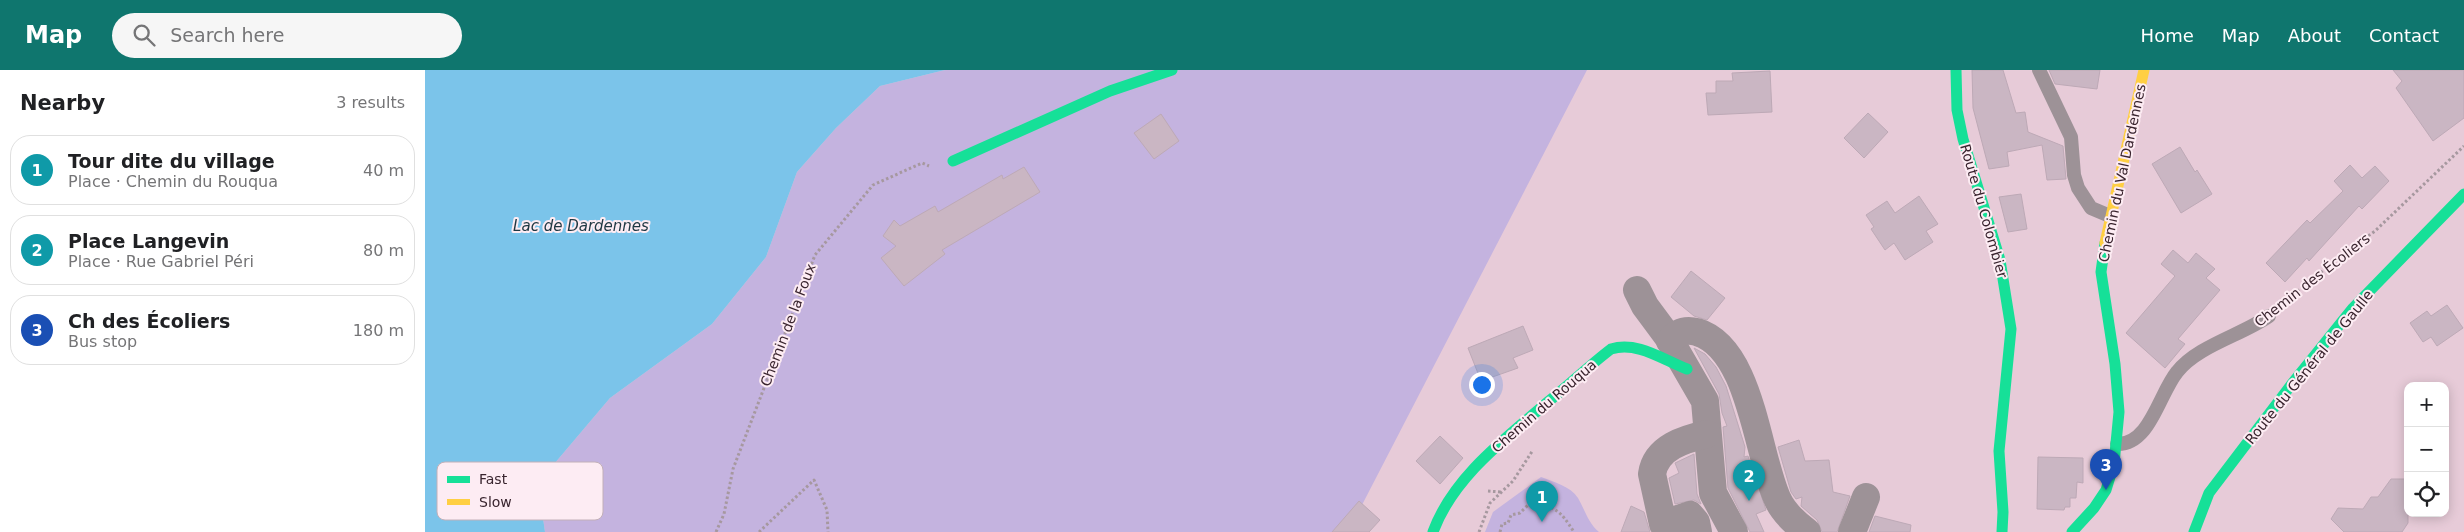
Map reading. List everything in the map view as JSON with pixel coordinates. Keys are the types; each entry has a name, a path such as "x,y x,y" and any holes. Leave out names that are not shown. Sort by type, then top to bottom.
{"street":[{"path":"953,162 1110,91 1171,70"},
{"name":"Route du Colombier","path":"1956,70 1957,110 1963,139 2000,260 2006,286 2011,329 1999,451 2003,512 2002,532"},
{"name":"Chemin du Val Dardennes","path":"2072,532 2094,508 2106,490 2112,476 2117,444 2119,412 2115,364 2101,272 2111,216 2144,70"},
{"name":"Route du Général de Gaulle","path":"2194,532 2209,493 2291,385 2353,308 2464,194"},
{"path":"1637,290 1645,306 1670,341 1705,401 1713,492 1727,530"},
{"path":"1670,341 1678,333 1688,330 1698,332 1714,341 1726,355 1735,368 1752,415 1778,500 1791,518 1807,532"},
{"name":"Chemin du Rouqua","path":"1433,532 1441,512 1449,499 1486,458 1611,349 1618,345 1631,345 1687,369"},
{"path":"1698,532 1696,522 1690,515 1663,524 1653,482 1653,468 1663,452 1672,446 1707,434"},
{"path":"1852,532 1866,497"}],"lane":[{"path":"2039,70 2071,137 2074,175 2078,188 2091,208 2111,216"},
{"name":"Chemin des Écoliers","path":"2117,444 2132,442 2145,430 2172,379 2189,360 2253,327 2269,316"}],"path":[{"name":"Chemin des Écoliers","path":"2269,316 2320,272 2375,231 2464,146"},
{"name":"Chemin de la Foux","path":"716,532 724,514 733,469 815,255 873,185 922,163 930,166 953,162"},
{"path":"759,532 814,480 827,510 828,532"},
{"path":"1499,532 1502,524 1508,523 1511,516 1520,513 1533,500 1553,507 1564,517 1574,532"}],"shaded area":[{"path":"945,70 1587,70 1348,532 545,532 543,520 603,520 603,462 556,462 610,398 712,324 766,257 797,172 836,128 880,86"},
{"path":"1541,477 1571,490 1578,498 1589,520 1599,532 1485,532 1493,512"}],"water":[{"name":"Lac de Dardennes","path":"425,70 945,70 880,86 836,128 797,172 766,257 712,324 610,398 556,462 437,462 437,520 543,520 545,532 425,532"}],"building":[{"path":"1972,70 2003,70 2016,113 2025,112 2028,132 2063,146 2066,179 2047,180 2042,145 2007,152 2009,166 1989,169 1973,108"},
{"path":"2049,70 2100,70 2097,89 2055,84"},
{"path":"2393,70 2464,70 2464,118 2433,141 2396,88 2402,81"},
{"path":"1770,71 1772,112 1708,115 1706,93 1716,93 1716,81 1733,81 1732,73"},
{"path":"1868,113 1888,132 1864,158 1844,138"},
{"path":"1161,114 1179,141 1154,159 1134,133"},
{"path":"2180,147 2195,172 2197,170 2212,194 2181,213 2152,164"},
{"path":"2350,165 2362,178 2375,166 2389,181 2362,209 2359,206 2309,261 2307,258 2285,282 2266,263 2307,220 2310,223 2343,191 2334,181"},
{"path":"1024,167 1040,192 942,250 945,254 904,286 881,258 896,246 883,236 894,220 900,226 935,206 938,212 1002,175 1003,179"},
{"path":"2021,194 2027,229 2008,232 1999,197"},
{"path":"1919,196 1938,224 1926,231 1933,242 1905,260 1894,243 1885,250 1871,229 1874,227 1866,215 1887,201 1895,213"},
{"path":"2173,250 2188,263 2196,253 2215,269 2206,278 2220,290 2178,339 2185,344 2165,368 2126,333 2175,276 2161,264"},
{"path":"1691,271 1725,298 1707,320 1694,316 1671,297"},
{"path":"2447,305 2463,328 2437,346 2431,337 2423,342 2410,323 2427,311 2431,316"},
{"path":"1523,326 1533,350 1513,358 1518,368 1481,381 1468,348"},
{"path":"1694,348 1705,354 1716,367 1726,386 1745,447 1744,457 1748,456 1766,510 1756,514 1764,532 1750,532 1728,488 1723,427 1727,426 1722,413 1719,394"},
{"path":"1440,436 1463,458 1440,484 1416,461"},
{"path":"1799,440 1805,461 1829,460 1833,492 1850,496 1837,532 1822,532 1817,520 1801,506 1802,497 1796,499 1791,492 1778,447"},
{"path":"1694,454 1697,494 1701,504 1694,500 1675,504 1669,478 1679,473 1675,463"},
{"path":"2038,457 2083,458 2083,483 2077,482 2076,498 2070,498 2070,507 2065,507 2064,510 2037,509"},
{"path":"2391,479 2404,479 2404,517 2408,517 2408,523 2402,532 2344,532 2331,519 2338,508 2363,509 2371,497 2378,497"},
{"path":"1359,501 1380,520 1369,532 1332,532"},
{"path":"1631,506 1644,512 1650,532 1621,532"},
{"path":"1875,516 1911,525 1910,532 1869,532"}],"traffic: fast":[{"path":"953,161 1110,91 1172,70"},
{"path":"1956,70 1957,110 1963,139 2000,260 2011,329 1999,451 2003,512 2002,532"},
{"path":"2194,532 2209,493 2291,385 2353,308 2464,194"},
{"path":"2072,532 2094,508 2106,490 2114,464 2119,412 2115,364 2101,272 2105,243"},
{"path":"1433,532 1442,512 1454,494 1482,460 1611,349 1621,347 1641,349 1687,369"}],"traffic: slow":[{"path":"2105,243 2144,70"}],"place":[{"name":"Ch des Écoliers","path":"2106,490"},
{"name":"Place Langevin","path":"1749,501"},
{"name":"Tour dite du village","path":"1542,522"}]}
